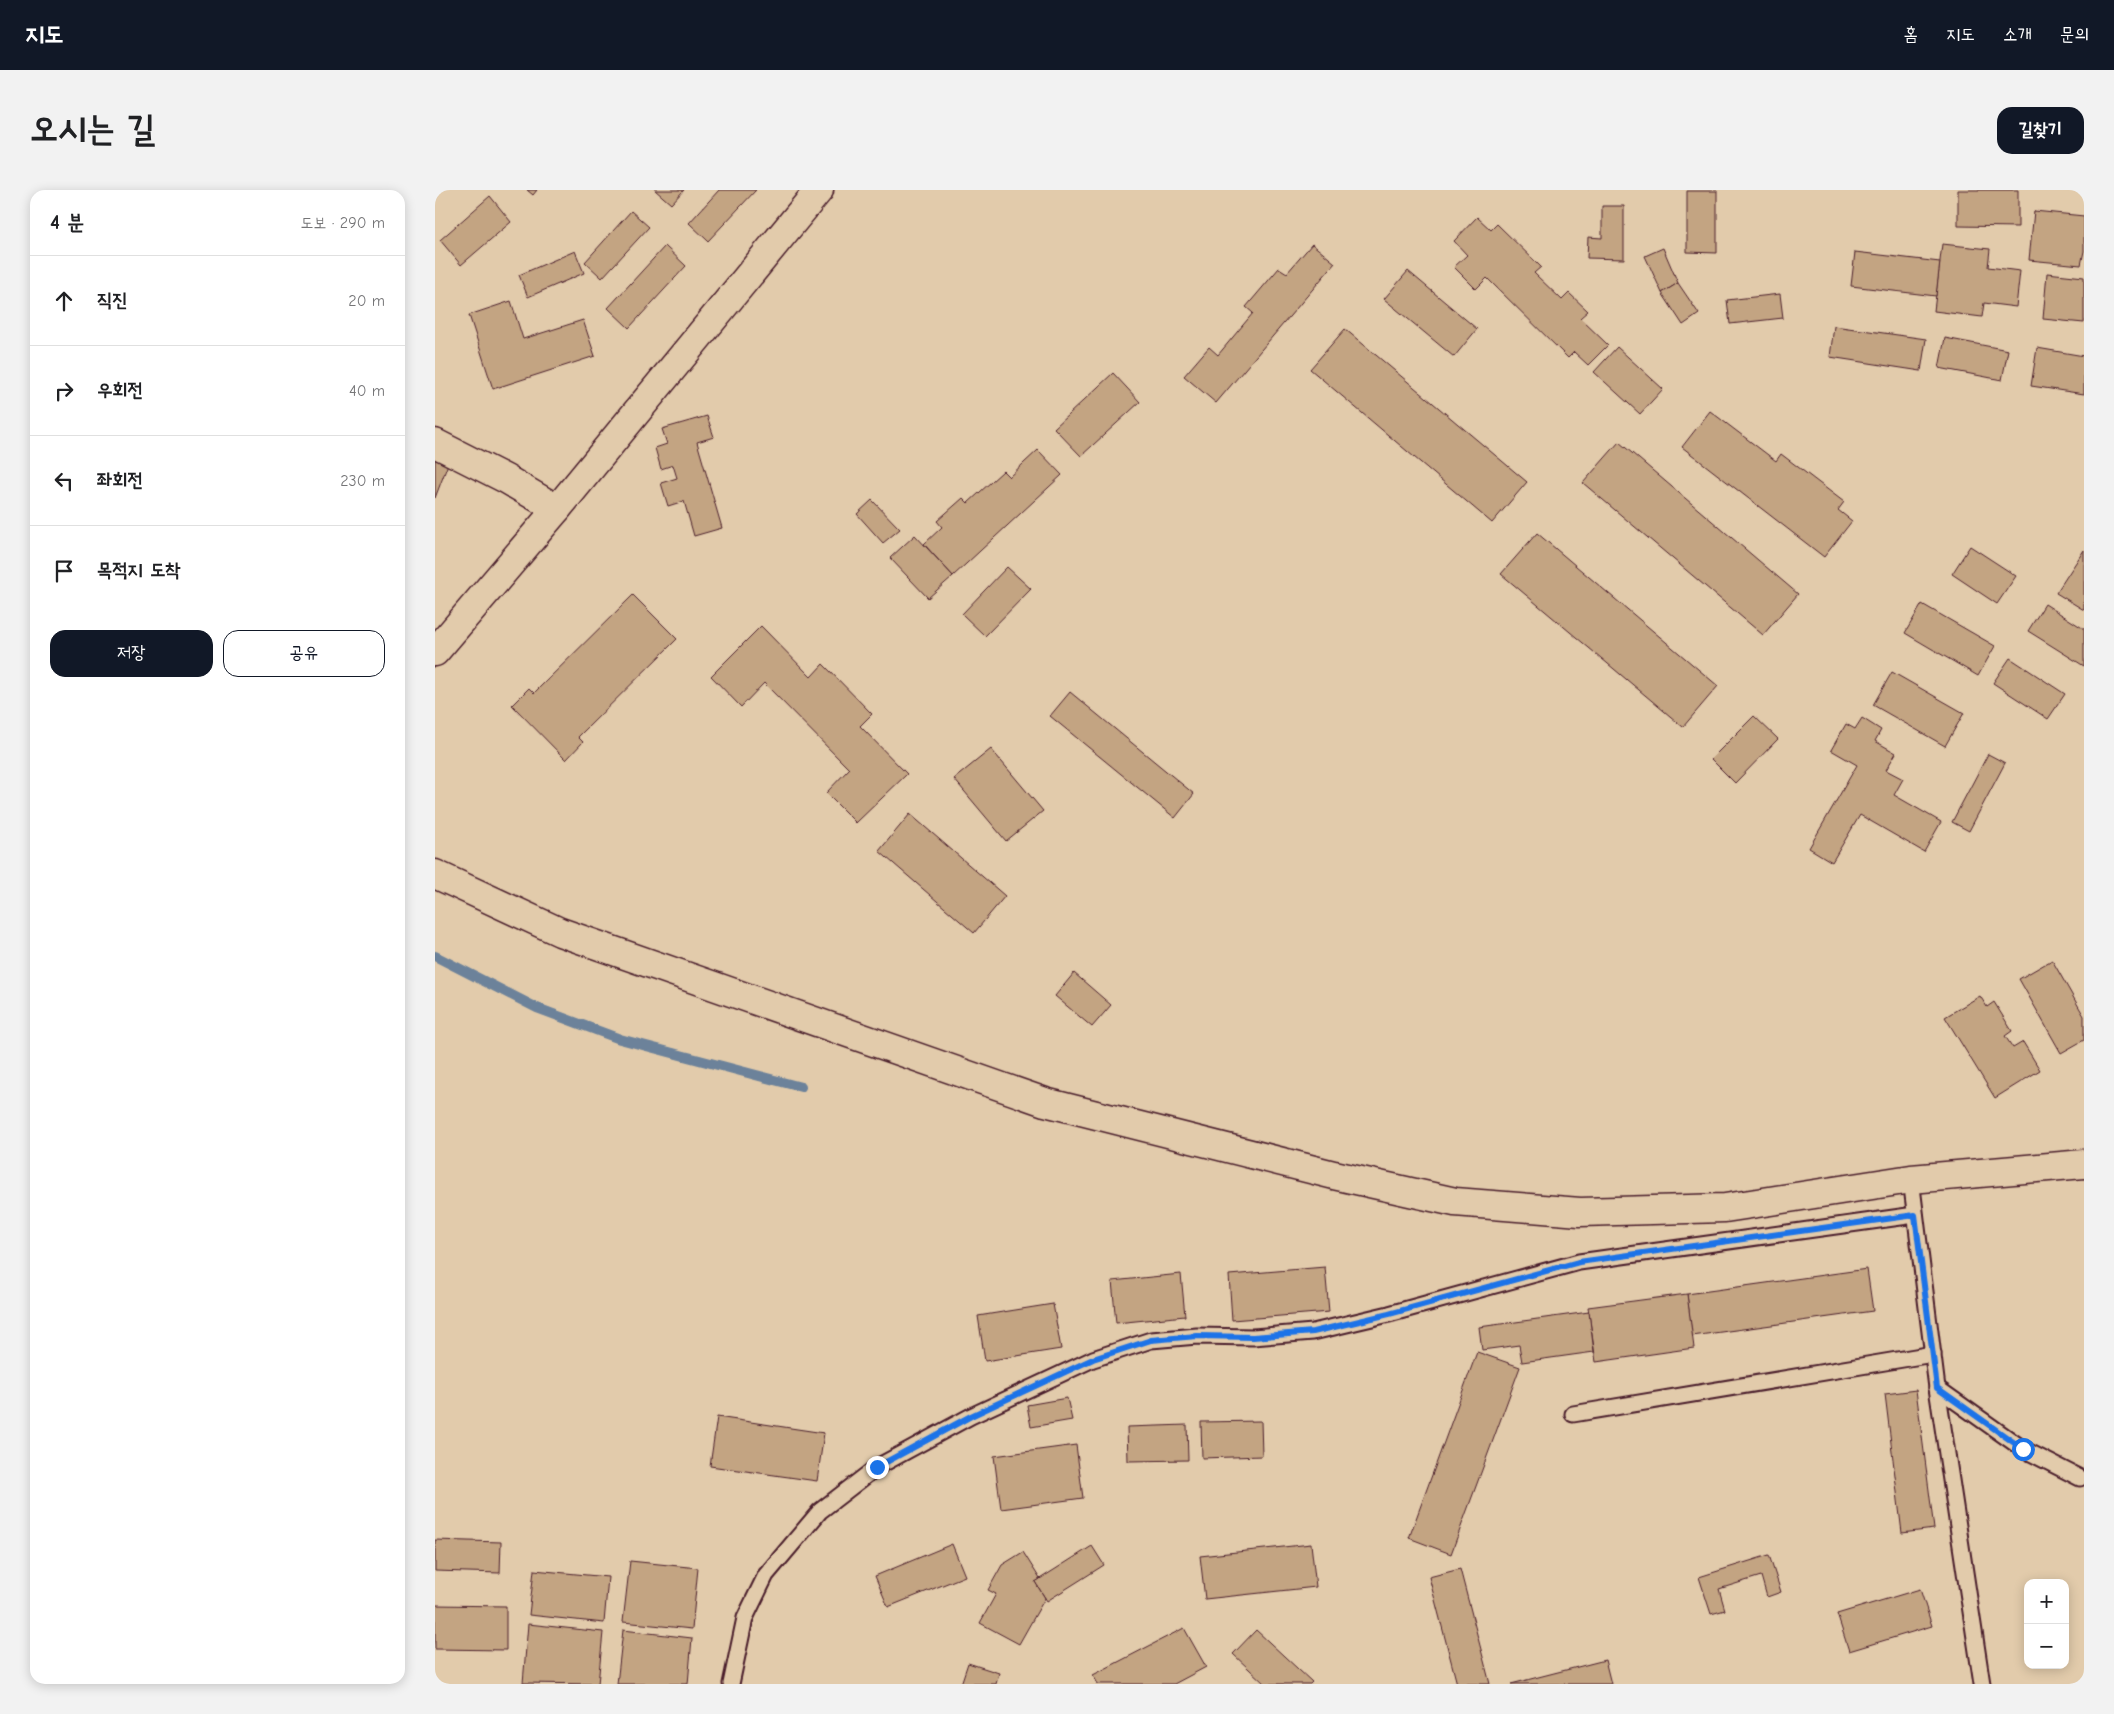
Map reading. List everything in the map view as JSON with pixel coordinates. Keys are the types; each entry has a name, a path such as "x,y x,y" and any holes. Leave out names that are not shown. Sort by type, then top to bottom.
{"street":[{"path":"435,652 557,508 819,190"},
{"path":"435,443 506,479 557,508"},
{"path":"435,874 559,932 1045,1102 1334,1175 1455,1202 1580,1212 1725,1208 1911,1179 2084,1164"}],"lane":[{"path":"1911,1179 1937,1388 1982,1684"},
{"path":"731,1684 745,1618 766,1575 820,1512 877,1467 971,1416 1093,1359 1151,1340 1197,1336 1253,1337 1313,1332 1389,1314 1579,1262 1915,1215"},
{"path":"1573,1414 1933,1354"},
{"path":"1937,1388 2023,1449 2080,1478"}],"building":[{"path":"527,190 537,190 533,195"},
{"path":"655,190 684,190 671,204"},
{"path":"719,190 756,190 708,241 689,223"},
{"path":"1958,190 2018,190 2018,227 1958,226"},
{"path":"1687,191 1717,191 1717,253 1687,252"},
{"path":"490,196 511,222 461,265 440,240"},
{"path":"1602,206 1624,206 1624,259 1587,258 1588,237 1602,238"},
{"path":"631,211 649,227 602,278 585,262"},
{"path":"2034,211 2084,216 2084,251 2081,265 2029,260"},
{"path":"1477,217 1491,230 1497,224 1541,267 1534,273 1562,300 1569,293 1588,311 1580,318 1608,345 1588,365 1574,352 1568,358 1487,278 1476,289 1454,267 1467,255 1454,241"},
{"path":"1312,244 1335,263 1216,403 1184,376 1209,347 1218,355 1253,313 1246,307 1279,268 1287,273"},
{"path":"1942,244 1990,249 1988,267 2020,271 2016,307 1984,303 1982,317 1934,311"},
{"path":"665,246 686,266 629,328 608,308"},
{"path":"1663,248 1678,283 1662,293 1645,256"},
{"path":"575,251 584,273 528,297 519,275"},
{"path":"1855,252 1940,262 1936,296 1851,286"},
{"path":"1408,271 1477,329 1454,357 1384,299"},
{"path":"2047,273 2084,277 2084,323 2043,319"},
{"path":"1678,283 1699,314 1683,325 1662,293"},
{"path":"1780,294 1783,318 1730,324 1727,300"},
{"path":"511,301 523,339 583,320 595,356 493,389 469,315"},
{"path":"1834,326 1926,339 1921,371 1830,357"},
{"path":"1345,329 1527,482 1492,523 1310,369"},
{"path":"1945,338 2008,350 2002,380 1939,368"},
{"path":"1617,347 1663,389 1640,414 1594,372"},
{"path":"2037,348 2084,356 2084,394 2031,386"},
{"path":"1113,373 1140,402 1081,456 1054,428"},
{"path":"1710,411 1776,461 1781,454 1844,502 1838,510 1852,521 1824,557 1682,447"},
{"path":"707,416 714,437 697,442 722,528 694,536 684,501 668,506 661,483 677,478 673,465 661,469 655,448 667,444 662,429"},
{"path":"1619,442 1798,594 1763,635 1583,483"},
{"path":"1038,450 1062,475 953,576 924,544 942,527 937,521 963,498 968,503 1003,471 1009,477"},
{"path":"435,458 448,464 435,498"},
{"path":"872,500 900,529 883,543 857,514"},
{"path":"1537,533 1718,686 1683,727 1501,574"},
{"path":"915,535 953,576 928,598 890,558"},
{"path":"1970,546 2016,576 1997,604 1952,574"},
{"path":"2084,550 2084,610 2056,593"},
{"path":"1007,567 1031,589 985,636 962,614"},
{"path":"633,595 677,639 578,737 583,742 566,760 512,705 529,688 534,693"},
{"path":"1922,604 1995,646 1978,676 1905,633"},
{"path":"2045,604 2084,629 2084,666 2028,631"},
{"path":"761,626 811,677 823,664 872,714 860,726 907,774 856,823 826,793 849,769 764,683 741,707 711,676"},
{"path":"2010,658 2065,694 2048,719 1993,683"},
{"path":"1892,672 1964,713 1945,746 1873,705"},
{"path":"1070,692 1194,794 1175,818 1050,716"},
{"path":"1754,716 1778,739 1735,783 1711,759"},
{"path":"1862,718 1881,730 1875,741 1896,753 1886,770 1903,779 1894,795 1941,822 1924,852 1860,815 1832,862 1809,848 1857,765 1831,750 1846,724 1855,729"},
{"path":"991,749 1043,811 1006,841 954,779"},
{"path":"1988,754 2005,763 1969,831 1952,822"},
{"path":"910,814 1005,896 974,933 879,851"},
{"path":"2052,960 2084,1016 2084,1040 2061,1053 2019,979"},
{"path":"1074,973 1111,1005 1092,1027 1055,996"},
{"path":"1980,996 1987,1007 1994,1002 2012,1031 2005,1036 2013,1048 2023,1042 2040,1070 1995,1098 1945,1017"},
{"path":"1325,1267 1329,1312 1232,1320 1229,1275"},
{"path":"1867,1269 1873,1311 1692,1336 1687,1294"},
{"path":"1181,1274 1185,1316 1116,1323 1112,1281"},
{"path":"1687,1294 1694,1348 1596,1362 1588,1307"},
{"path":"1053,1304 1061,1349 985,1361 978,1316"},
{"path":"1589,1312 1594,1352 1522,1362 1519,1345 1482,1350 1479,1327"},
{"path":"1477,1352 1520,1367 1451,1554 1409,1538"},
{"path":"1916,1390 1934,1529 1902,1533 1885,1394"},
{"path":"1067,1398 1072,1420 1031,1427 1027,1405"},
{"path":"717,1417 824,1433 817,1481 710,1466"},
{"path":"1261,1421 1262,1456 1202,1458 1201,1422"},
{"path":"1187,1425 1188,1460 1128,1461 1127,1427"},
{"path":"1076,1445 1083,1498 1001,1509 994,1456"},
{"path":"435,1540 501,1542 500,1573 435,1571"},
{"path":"952,1544 965,1576 888,1607 875,1576"},
{"path":"1311,1544 1316,1587 1205,1599 1200,1556"},
{"path":"1092,1546 1104,1565 1047,1601 1035,1582"},
{"path":"1023,1552 1040,1579 1035,1582 1045,1598 1019,1644 980,1623 996,1594 988,1590 1002,1565"},
{"path":"1769,1555 1781,1592 1767,1597 1761,1576 1719,1589 1725,1610 1711,1614 1699,1577"},
{"path":"630,1561 698,1568 692,1629 623,1622"},
{"path":"1460,1569 1490,1684 1457,1684 1429,1577"},
{"path":"534,1570 608,1577 604,1623 529,1615"},
{"path":"1920,1589 1932,1626 1849,1651 1837,1614"},
{"path":"435,1605 506,1606 506,1650 435,1649"},
{"path":"528,1624 603,1632 598,1684 523,1683"},
{"path":"1184,1628 1206,1667 1174,1684 1098,1684 1093,1675"},
{"path":"623,1630 692,1638 688,1684 617,1684"},
{"path":"1256,1630 1312,1682 1310,1684 1265,1684 1233,1654"},
{"path":"1605,1660 1611,1684 1511,1684"},
{"path":"968,1663 999,1673 996,1684 961,1684"}],"waterway":[{"path":"435,956 537,1008 620,1039 801,1087"}],"route":[{"path":"877,1467 971,1416 1093,1359 1151,1340 1197,1336 1253,1337 1313,1332 1389,1314 1579,1262 1915,1215 1937,1388 2023,1449"}]}
